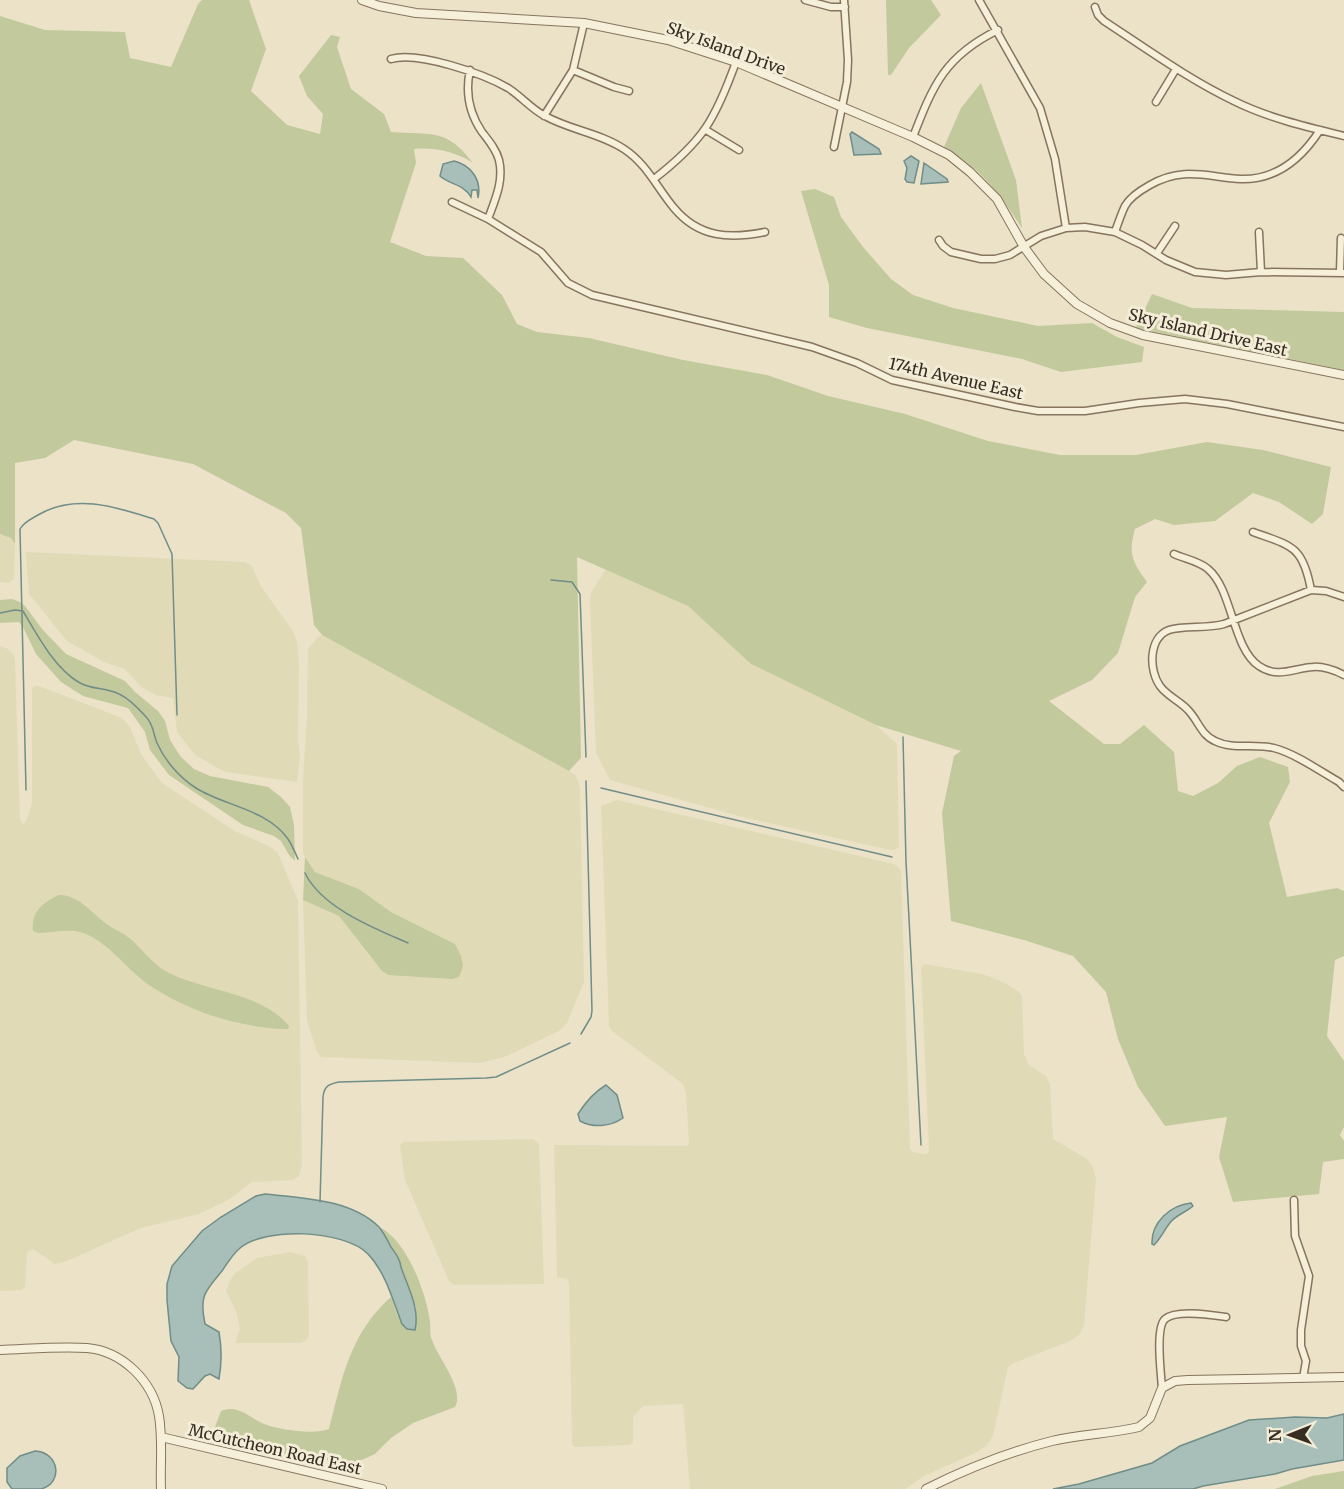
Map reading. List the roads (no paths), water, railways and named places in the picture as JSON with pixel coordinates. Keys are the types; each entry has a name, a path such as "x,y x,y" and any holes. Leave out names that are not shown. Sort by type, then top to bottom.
{"street":[{"name":"Sky Island Drive","path":"362,0 379,6 416,13 584,23 668,40 736,62 949,155 985,185 997,199 1024,247"},
{"path":"805,0 831,7 844,4 848,60 847,82 834,147"},
{"path":"979,0 1040,108 1056,159 1066,228"},
{"path":"1095,7 1098,15 1104,21 1176,69 1236,102 1267,114 1344,136"},
{"path":"544,116 573,70 584,23"},
{"path":"912,137 934,85 945,70 962,52 998,30"},
{"path":"391,59 407,57 470,70 510,89 544,116 614,143 639,162 654,179 674,209 698,228 729,237 765,232"},
{"path":"654,179 681,158 706,130 718,108 736,62"},
{"path":"1156,102 1176,69"},
{"path":"470,70 468,94 474,118 495,150 499,161 500,185 488,219"},
{"path":"573,70 629,91"},
{"path":"706,130 739,150"},
{"path":"1115,232 1126,205 1137,193 1155,182 1189,173 1238,179 1263,176 1285,168 1310,145 1320,130"},
{"name":"174th Avenue East","path":"452,202 488,219 541,252 568,283 592,295 812,347 857,363 892,380 1038,411 1085,411 1139,403 1194,400 1227,404 1344,427"},
{"path":"1157,253 1175,226"},
{"path":"939,240 951,252 981,259 995,259 1010,255 1041,237 1066,228 1085,227 1115,232 1157,253 1166,260 1196,272 1226,275 1261,272 1342,272 1341,238"},
{"path":"1259,232 1261,272"},
{"name":"Sky Island Drive East","path":"1024,247 1044,274 1062,291 1077,304 1110,323 1143,335 1344,375"},
{"path":"1254,532 1287,544 1297,552 1305,566 1311,590"},
{"path":"1174,554 1199,564 1212,574 1246,652 1256,665 1286,673 1318,667 1344,675"},
{"path":"1344,597 1326,591 1311,590 1214,627 1175,629 1164,633 1156,644 1152,657 1154,674 1161,688 1187,708 1199,728 1212,740 1230,746 1262,746 1281,750 1339,782 1344,788"},
{"path":"1294,1200 1295,1236 1309,1276 1301,1330 1301,1346 1306,1361 1303,1378"},
{"path":"926,1489 987,1461 1033,1446 1139,1427 1150,1418 1162,1388 1160,1333 1164,1321 1172,1315 1179,1314 1208,1314 1226,1317"},
{"path":"0,1350 89,1348 122,1360 140,1376 152,1392 159,1414 161,1489"},
{"path":"1162,1388 1175,1381 1188,1380 1344,1377"},
{"name":"McCutcheon Road East","path":"161,1437 382,1489"}],"water":[{"path":"852,132 879,149 881,154 854,155 850,134"},
{"path":"911,156 919,161 914,183 907,182 905,179 907,168 904,161"},
{"path":"454,161 465,166 474,174 479,191 478,198 477,190 472,190 471,197 461,187 440,176 443,164"},
{"path":"924,163 947,179 948,182 921,184"},
{"path":"606,1085 617,1095 623,1118 601,1126 580,1121 578,1114 594,1094"},
{"path":"265,1194 340,1205 368,1218 379,1227 399,1259 410,1290 416,1314 415,1330 407,1329 402,1324 380,1270 368,1254 357,1246 342,1240 304,1234 266,1237 239,1249 208,1289 203,1300 203,1315 205,1324 219,1332 221,1367 219,1379 210,1374 205,1376 193,1389 187,1388 178,1381 179,1357 171,1341 167,1284 172,1266 202,1231 256,1196"},
{"path":"1191,1203 1193,1206 1174,1218 1154,1245 1152,1244 1155,1229 1164,1216 1176,1207"},
{"path":"1344,1414 1344,1460 1193,1489 1053,1489 1152,1463 1180,1446 1249,1420 1295,1417 1327,1418"},
{"path":"35,1451 43,1453 54,1462 56,1475 53,1481 41,1489 12,1489 7,1482 7,1468 20,1456"}],"waterway":[{"path":"26,790 20,529 38,515 52,508 81,503 96,504 140,514 158,523 172,554 177,715"},
{"path":"551,580 572,582 580,594 586,757"},
{"path":"0,613 23,611 47,651 71,677 87,686 116,693 140,710 151,724 164,756 184,779 207,794 269,821 288,839 298,859"},
{"path":"903,737 906,862 921,1145"},
{"path":"581,1034 592,1011 586,781"},
{"path":"601,788 892,857"},
{"path":"305,873 323,897 336,907 408,943"},
{"path":"320,1202 323,1097 326,1088 330,1085 339,1082 496,1077 570,1043"}]}
